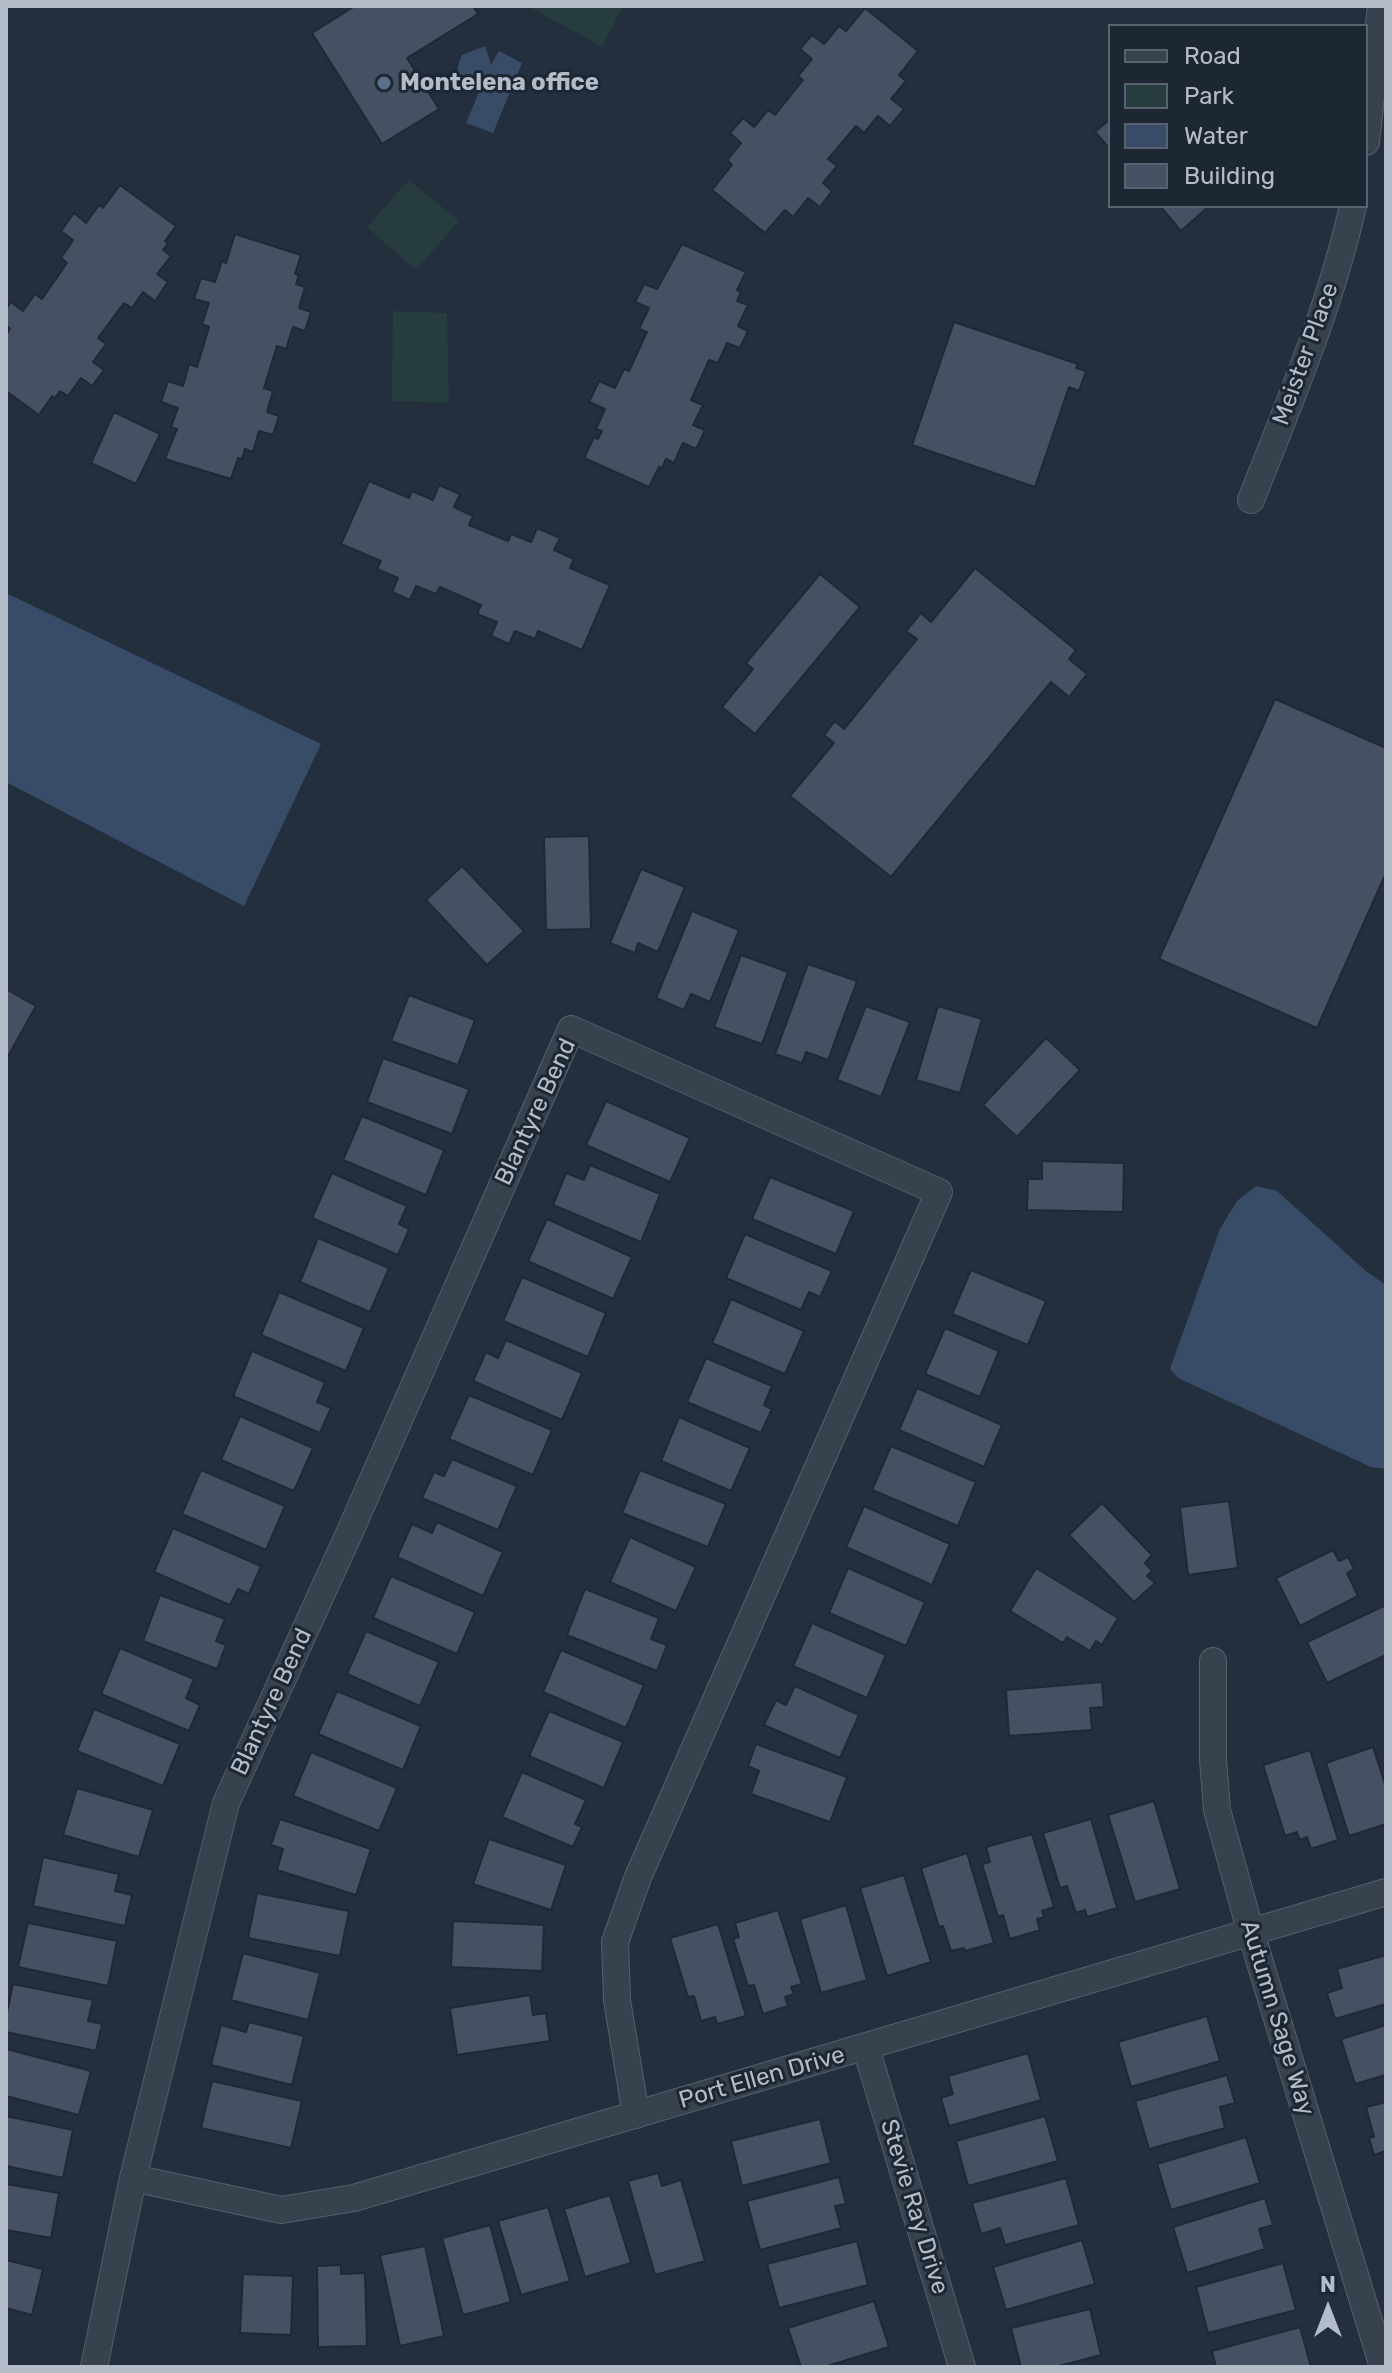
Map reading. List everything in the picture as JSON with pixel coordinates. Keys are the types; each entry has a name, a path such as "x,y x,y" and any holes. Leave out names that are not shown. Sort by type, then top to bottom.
{"street":[{"path":"1368,124 1381,6"},
{"name":"Meister Place","path":"1251,500 1306,362 1330,291 1352,208"},
{"name":"Blantyre Bend","path":"94,2367 133,2178 226,1803 348,1536 571,1029 939,1192 638,1877 615,1942 617,2000 636,2115"},
{"name":"Autumn Sage Way","path":"1213,1661 1213,1760 1217,1810 1251,1933 1383,2367"},
{"name":"Port Ellen Drive","path":"133,2178 281,2210 354,2198 1386,1892"},
{"name":"Stevie Ray Drive","path":"866,2048 962,2367"}],"green space":[{"path":"528,6 623,6 602,47"},
{"path":"409,180 459,221 416,270 367,227"},
{"path":"393,311 447,313 449,403 392,401"}],"water":[{"path":"485,46 491,65 499,51 522,63 493,133 466,123 483,83 465,89 458,72 462,55"},
{"path":"6,593 321,744 244,906 6,782"},
{"path":"1256,1186 1277,1191 1367,1272 1386,1285 1386,1469 1371,1467 1178,1378 1170,1369 1220,1229 1237,1201"}],"building":[{"name":"Montelena office","path":"355,6 473,6 478,14 407,58 439,109 382,144 312,33"},
{"path":"865,8 918,51 899,75 906,81 891,99 904,109 890,126 878,116 864,133 856,126 828,159 837,166 823,183 832,191 820,207 808,198 793,217 785,210 765,233 712,190 732,165 727,160 741,143 730,133 743,118 754,127 768,110 775,115 803,80 798,76 812,59 800,49 812,35 824,44 839,26 846,31"},
{"path":"1108,121 1108,147 1095,132"},
{"path":"120,185 176,226 165,241 168,243 163,250 171,256 157,274 168,282 155,301 143,292 132,308 124,303 98,338 106,344 93,362 104,370 92,386 81,378 68,396 60,391 55,398 52,396 39,415 6,391 6,335 10,329 6,325 6,309 11,302 23,311 35,294 42,299 67,263 61,258 73,240 61,231 74,213 86,223 99,205 103,208"},
{"path":"1162,208 1207,208 1181,231"},
{"path":"235,234 301,255 295,274 299,275 296,284 305,287 299,308 311,312 305,331 293,327 286,349 277,346 264,388 273,391 267,412 279,416 273,435 259,431 253,452 245,449 242,459 238,458 231,479 165,459 177,429 171,427 178,408 161,402 168,381 183,386 189,364 197,367 209,327 202,324 209,303 194,299 201,278 215,282 222,261 226,263"},
{"path":"682,244 746,272 737,290 741,292 737,301 748,305 738,326 748,331 740,348 727,343 718,363 709,360 691,400 703,405 693,425 705,430 696,449 683,443 674,463 666,459 649,487 584,458 594,437 598,439 602,431 596,429 605,409 589,402 599,381 615,388 624,369 629,371 647,332 639,329 649,308 635,302 644,284 657,289"},
{"path":"954,322 1078,364 1076,368 1086,371 1079,391 1069,387 1035,487 912,445"},
{"path":"114,412 160,434 136,484 91,463"},
{"path":"369,481 409,498 412,491 433,500 439,485 460,494 454,507 473,516 469,525 508,541 511,534 531,542 537,528 560,538 554,550 574,559 570,568 610,585 582,650 538,631 535,639 515,631 509,644 491,636 497,622 477,614 481,605 440,587 436,594 416,586 410,600 392,592 398,578 377,569 381,561 341,544"},
{"path":"975,568 1076,650 1069,659 1087,674 1069,697 1051,682 891,877 790,796 834,743 824,735 835,721 844,729 917,639 906,631 921,613 931,622"},
{"path":"820,574 860,607 755,734 722,707 753,669 746,663"},
{"path":"1275,699 1386,748 1386,873 1317,1028 1159,959"},
{"path":"589,836 591,929 546,930 544,837"},
{"path":"462,866 524,931 487,965 426,900"},
{"path":"641,869 685,887 658,952 638,943 635,953 610,943"},
{"path":"692,911 739,930 710,1002 691,994 684,1010 656,998"},
{"path":"741,955 788,972 762,1044 714,1027"},
{"path":"808,964 857,981 828,1060 806,1052 802,1063 775,1054"},
{"path":"6,989 36,1006 6,1060"},
{"path":"409,995 475,1020 458,1065 391,1041"},
{"path":"866,1006 910,1022 881,1097 837,1080"},
{"path":"938,1006 982,1019 960,1093 916,1080"},
{"path":"1046,1038 1080,1070 1017,1137 983,1105"},
{"path":"383,1058 469,1089 452,1134 367,1102"},
{"path":"606,1101 690,1138 670,1182 586,1145"},
{"path":"362,1116 444,1150 426,1195 343,1160"},
{"path":"1042,1161 1124,1163 1123,1212 1027,1210 1028,1179 1042,1179"},
{"path":"590,1165 660,1194 641,1242 553,1205 566,1173 584,1180"},
{"path":"332,1173 407,1206 399,1224 409,1229 398,1255 312,1218"},
{"path":"770,1177 854,1211 836,1254 752,1219"},
{"path":"547,1219 632,1257 613,1299 528,1261"},
{"path":"745,1234 832,1271 820,1297 809,1292 801,1310 726,1278"},
{"path":"318,1238 389,1268 370,1312 300,1282"},
{"path":"971,1270 1046,1301 1028,1345 952,1314"},
{"path":"522,1277 606,1313 588,1357 503,1321"},
{"path":"279,1292 364,1328 346,1371 261,1335"},
{"path":"731,1299 804,1331 785,1374 712,1343"},
{"path":"945,1328 999,1351 980,1397 925,1374"},
{"path":"506,1340 582,1373 562,1420 473,1381 486,1352 498,1358"},
{"path":"252,1351 325,1382 317,1402 331,1408 320,1433 233,1396"},
{"path":"706,1358 772,1386 764,1405 772,1409 761,1433 687,1402"},
{"path":"917,1388 1002,1425 984,1467 899,1430"},
{"path":"469,1395 552,1430 533,1475 449,1439"},
{"path":"240,1416 313,1448 294,1491 221,1460"},
{"path":"679,1417 750,1448 731,1491 661,1461"},
{"path":"891,1446 976,1482 958,1526 872,1490"},
{"path":"452,1459 517,1486 498,1530 422,1498 434,1472 444,1476"},
{"path":"201,1470 285,1506 266,1550 182,1514"},
{"path":"640,1470 726,1504 708,1547 622,1513"},
{"path":"1229,1501 1238,1568 1188,1575 1180,1507"},
{"path":"1102,1503 1152,1555 1145,1563 1152,1571 1147,1576 1155,1583 1134,1602 1069,1535"},
{"path":"864,1506 950,1544 932,1585 846,1547"},
{"path":"437,1522 503,1552 483,1596 397,1557 412,1524 432,1533"},
{"path":"173,1528 261,1566 249,1594 238,1589 230,1605 154,1572"},
{"path":"630,1537 696,1567 676,1611 610,1582"},
{"path":"1333,1550 1339,1561 1348,1557 1354,1569 1347,1573 1358,1596 1300,1626 1276,1578"},
{"path":"848,1568 925,1602 906,1646 829,1613"},
{"path":"1036,1568 1118,1618 1102,1645 1096,1641 1090,1651 1067,1637 1063,1643 1010,1611"},
{"path":"391,1576 475,1612 457,1654 373,1618"},
{"path":"585,1589 659,1618 651,1639 667,1645 657,1671 567,1635"},
{"path":"160,1595 225,1619 216,1641 226,1645 217,1669 143,1641"},
{"path":"1386,1605 1386,1655 1327,1683 1307,1642"},
{"path":"812,1623 886,1655 867,1698 793,1666"},
{"path":"366,1631 439,1662 420,1706 347,1674"},
{"path":"120,1648 194,1679 186,1698 200,1705 189,1731 101,1694"},
{"path":"561,1650 644,1685 626,1728 543,1692"},
{"path":"1102,1682 1104,1707 1090,1708 1092,1730 1009,1736 1006,1690"},
{"path":"795,1686 859,1715 840,1758 764,1725 776,1700 786,1705"},
{"path":"337,1691 421,1726 403,1770 318,1734"},
{"path":"94,1709 180,1744 163,1786 77,1751"},
{"path":"549,1711 623,1742 604,1788 529,1756"},
{"path":"756,1744 847,1777 830,1822 751,1794 759,1771 748,1766"},
{"path":"1373,1747 1386,1787 1386,1824 1349,1836 1326,1763"},
{"path":"1310,1750 1338,1840 1311,1849 1307,1837 1300,1840 1297,1832 1285,1836 1263,1765"},
{"path":"311,1752 397,1788 379,1831 293,1796"},
{"path":"522,1772 586,1800 575,1824 582,1827 573,1847 502,1817"},
{"path":"77,1788 153,1810 139,1857 63,1835"},
{"path":"1154,1801 1180,1889 1135,1902 1108,1815"},
{"path":"280,1819 371,1849 356,1895 277,1870 283,1849 271,1845"},
{"path":"1091,1819 1117,1908 1087,1917 1085,1910 1076,1913 1067,1886 1060,1888 1043,1833"},
{"path":"1032,1834 1054,1907 1042,1911 1044,1917 1037,1919 1040,1930 1010,1939 1003,1915 998,1917 982,1864 990,1862 986,1847"},
{"path":"489,1839 566,1865 551,1910 473,1884"},
{"path":"967,1853 994,1943 965,1951 964,1948 951,1951 943,1926 939,1927 921,1868"},
{"path":"43,1857 119,1874 115,1891 132,1895 125,1926 33,1906"},
{"path":"904,1875 931,1962 887,1976 860,1888"},
{"path":"257,1893 349,1911 340,1956 248,1938"},
{"path":"846,1905 867,1980 821,1993 800,1919"},
{"path":"778,1910 802,1984 791,1987 794,1994 785,1997 788,2006 763,2014 754,1985 748,1986 733,1939 739,1937 735,1923"},
{"path":"453,1921 544,1925 542,1971 451,1967"},
{"path":"28,1923 117,1941 108,1986 18,1967"},
{"path":"718,1924 746,2016 717,2024 715,2017 701,2021 694,1996 688,1997 670,1938"},
{"path":"243,1953 320,1973 308,2020 231,2000"},
{"path":"1386,1955 1386,2004 1335,2019 1327,1993 1342,1988 1337,1969"},
{"path":"13,1984 93,2000 88,2021 102,2024 96,2051 6,2032"},
{"path":"530,1995 533,2015 546,2013 550,2041 457,2055 450,2008"},
{"path":"1207,2016 1220,2061 1131,2087 1118,2042"},
{"path":"249,2022 304,2036 292,2085 211,2065 221,2025 246,2032"},
{"path":"1386,2025 1386,2075 1355,2084 1341,2039"},
{"path":"6,2049 91,2071 79,2115 6,2096"},
{"path":"1028,2053 1041,2100 949,2126 941,2098 953,2094 948,2076"},
{"path":"1227,2075 1235,2103 1220,2107 1225,2128 1149,2149 1135,2101"},
{"path":"212,2081 302,2101 291,2148 201,2128"},
{"path":"1386,2102 1386,2151 1374,2155 1369,2138 1374,2137 1366,2107"},
{"path":"6,2116 73,2130 63,2178 6,2166"},
{"path":"1045,2116 1058,2161 968,2186 956,2141"},
{"path":"820,2119 831,2163 742,2186 731,2141"},
{"path":"1246,2137 1260,2183 1171,2210 1157,2164"},
{"path":"658,2173 662,2186 681,2180 705,2261 655,2275 628,2181"},
{"path":"839,2177 846,2204 835,2206 841,2228 760,2250 747,2201"},
{"path":"1066,2178 1079,2225 1005,2245 1000,2228 981,2234 972,2203"},
{"path":"6,2184 59,2193 51,2238 6,2230"},
{"path":"610,2195 631,2263 585,2277 564,2209"},
{"path":"1265,2198 1273,2225 1259,2229 1265,2249 1187,2273 1173,2227"},
{"path":"548,2207 570,2281 521,2295 498,2221"},
{"path":"490,2225 511,2302 463,2315 442,2238"},
{"path":"1082,2240 1095,2284 1006,2310 993,2267"},
{"path":"857,2241 868,2285 779,2308 767,2264"},
{"path":"425,2246 444,2336 400,2346 380,2255"},
{"path":"6,2260 43,2269 32,2315 6,2308"},
{"path":"1283,2263 1296,2310 1208,2333 1196,2287"},
{"path":"341,2265 341,2274 365,2273 367,2346 318,2347 317,2266"},
{"path":"243,2274 293,2276 291,2335 240,2333"},
{"path":"874,2301 889,2347 824,2367 801,2367 788,2328"},
{"path":"1090,2309 1101,2355 1055,2367 1021,2367 1011,2328"},
{"path":"1300,2327 1311,2367 1216,2367 1212,2351"}],"place":[{"name":"Montelena office","path":"384,83"}]}
